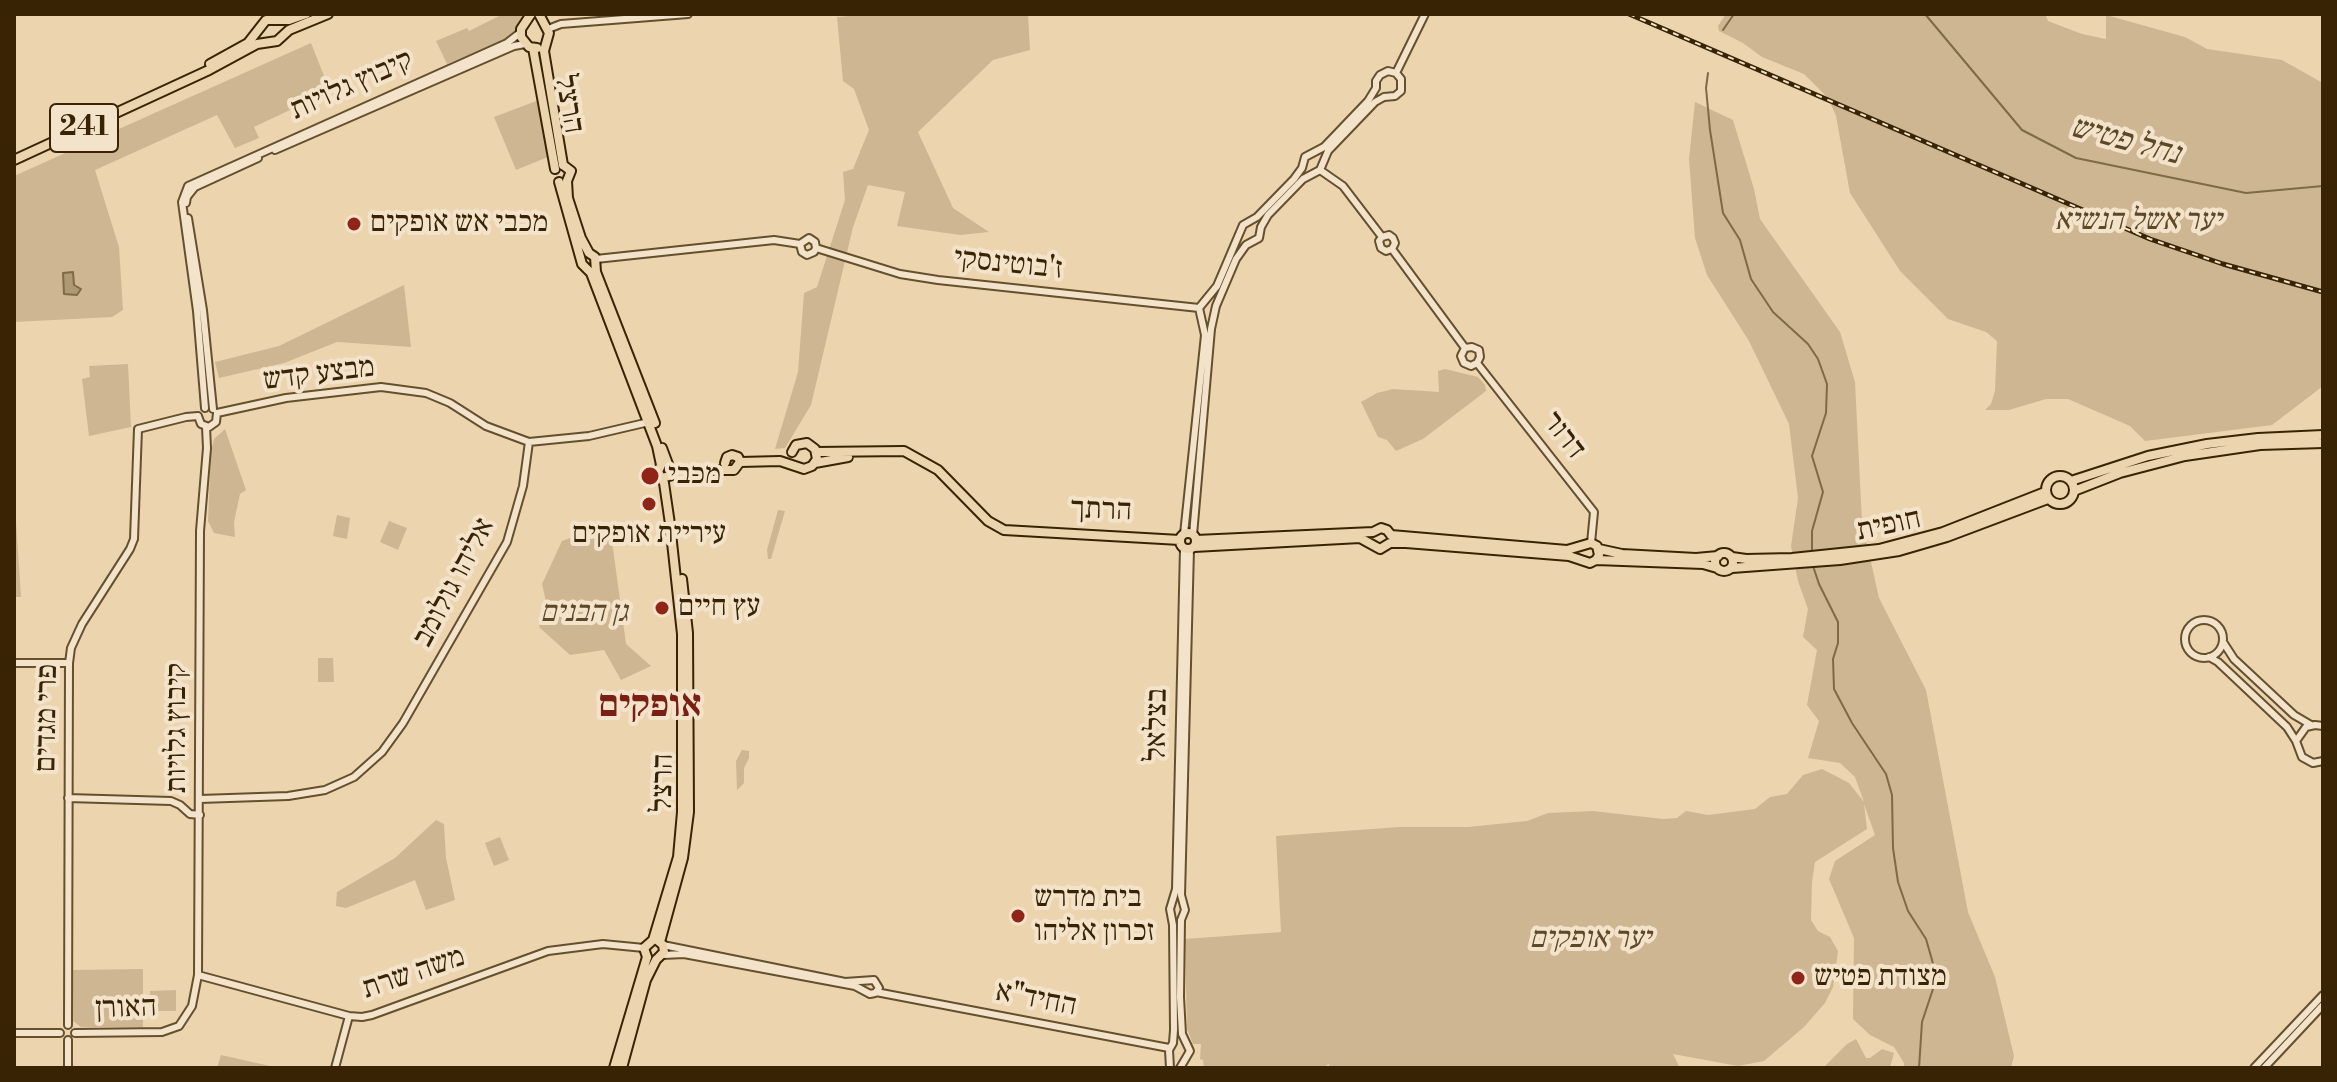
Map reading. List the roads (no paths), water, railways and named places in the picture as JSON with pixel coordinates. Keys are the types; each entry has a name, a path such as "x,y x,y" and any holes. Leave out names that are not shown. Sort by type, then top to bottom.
{"main road":[{"path":"306,14 289,20 266,20 259,29 260,36 268,42 277,41 282,35 328,14"},
{"path":"529,18 543,22 548,37 545,44 529,46 520,33 529,18"},
{"path":"275,19 281,24 282,35"},
{"name":"241","path":"153,95 242,46 259,29"},
{"name":"241","path":"14,160 222,64 257,44 268,42"},
{"name":"הרצל","path":"545,44 559,167"},
{"name":"הרצל","path":"529,46 559,167"},
{"path":"559,167 571,171 563,182 554,177 559,167"},
{"name":"הרצל","path":"563,182 667,471 688,633 689,812 683,858 653,955"},
{"path":"2071,481 2148,456 2184,448 2258,438 2323,435"},
{"path":"794,464 792,452 796,445 804,443 811,445 816,452 815,463"},
{"path":"2074,491 2091,482 2185,456 2260,445 2323,443"},
{"path":"816,452 898,450 916,456"},
{"path":"752,461 792,452"},
{"path":"667,471 727,466 736,470 740,462 752,461 780,461 804,469 836,457 916,456"},
{"name":"הרתך","path":"916,456 949,479 993,525 1004,530 1189,542"},
{"path":"2054,476 2065,476 2071,481 2074,491 2071,499 2056,504 2047,496 2047,482 2054,476"},
{"name":"חופית","path":"1732,568 1861,554 1943,532 2047,496"},
{"path":"1189,542 1360,538 1380,549 1391,539 1567,550 1595,546 1611,553 1667,557 1703,558 1723,553 1732,557 1732,568 1725,572 1703,564 1596,560 1590,563 1581,559 1391,539 1384,529 1189,542"},
{"path":"1372,542 1373,532"},
{"path":"1595,546 1596,560"},
{"path":"1580,548 1581,559"},
{"path":"1717,568 1715,562 1718,556"},
{"name":"חופית","path":"1732,557 1792,561"},
{"path":"614,1068 659,942"},
{"path":"622,1068 653,955"}],"street":[{"path":"543,22 561,24 688,14"},
{"path":"1396,73 1425,14"},
{"name":"קיבוץ גלויות","path":"212,410 182,202 188,186 507,43 520,33"},
{"name":"קיבוץ גלויות","path":"212,410 203,310 186,202 190,190 514,46 529,46"},
{"path":"1388,71 1396,73 1402,83 1401,91 1395,96 1384,97 1357,120 1328,151 1320,170 1309,174 1268,215 1259,238 1249,242 1236,259 1214,316 1203,316 1199,308 1217,286 1243,225 1252,221 1302,168 1303,159 1335,136 1376,88 1380,75 1388,71"},
{"path":"1376,88 1384,97"},
{"path":"1313,154 1322,162"},
{"path":"1302,168 1309,174"},
{"path":"1320,170 1343,186 1382,237"},
{"path":"1252,221 1261,227"},
{"path":"1241,234 1249,242"},
{"path":"1389,235 1393,238 1395,245 1392,249 1386,251 1381,248 1379,243 1382,237 1389,235"},
{"path":"590,261 774,240 800,244 809,238 815,242 816,248 807,255 802,252 800,244"},
{"name":"ז'בוטינסקי","path":"816,248 900,274 938,280 1199,308"},
{"path":"1392,249 1465,348"},
{"path":"1207,301 1216,306"},
{"name":"בצלאל","path":"1178,903 1189,542 1204,350 1203,316"},
{"name":"בצלאל","path":"1189,542 1214,316"},
{"path":"1465,348 1479,350 1477,363 1471,366 1464,363 1461,356 1465,348"},
{"name":"דרור","path":"1477,363 1594,512 1595,546"},
{"name":"מבצע קדש","path":"212,410 358,388 401,388 426,393 450,403 486,426 529,442 589,436 651,421"},
{"path":"212,410 216,422 206,427 198,416 212,410"},
{"name":"פרי מגדים","path":"68,1025 69,663 75,637 134,539 138,429 198,416"},
{"name":"קיבוץ גלויות","path":"179,1026 192,1006 198,975 200,531 206,427"},
{"name":"אליהו גולומב","path":"200,799 311,793 338,785 368,767 403,723 507,542 523,486 529,442"},
{"path":"2322,762 2307,761 2302,757 2287,727 2218,662 2193,655 2186,646 2185,635 2191,625 2202,620 2212,621 2222,632 2227,651 2245,669 2294,715 2311,725 2323,726"},
{"path":"2209,657 2218,652 2223,642"},
{"path":"14,663 69,663"},
{"path":"2296,741 2301,731 2311,725"},
{"path":"68,798 171,801 177,802 190,814 200,815"},
{"path":"1170,1068 1170,909 1178,903 1185,910 1181,916 1180,1010 1183,1042 1190,1051 1181,1065 1171,1057"},
{"path":"1172,915 1181,916"},
{"path":"653,955 684,954 855,986 872,994 878,989 874,980 845,982 659,942"},
{"name":"משה שרת","path":"198,975 349,1016 372,1015 548,951 603,944 653,955"},
{"path":"866,991 867,981"},
{"name":"החיד\"א","path":"878,989 1171,1046"},
{"path":"2254,1068 2323,995"},
{"path":"2264,1068 2323,1005"},
{"path":"335,1068 349,1016"},
{"path":"60,1033 63,1026 73,1027 75,1033 68,1040"},
{"name":"האורן","path":"75,1033 162,1032 179,1026"},
{"path":"14,1033 60,1033 68,1040 68,1068"},
{"path":"1171,1046 1183,1042"}],"waterway":[{"path":"1723,30 1734,14"},
{"name":"נחל פטיש","path":"1925,14 2022,130 2076,158 2246,193 2323,186"},
{"path":"1708,73 1706,88 1710,130 1723,213 1740,240 1751,279 1773,312 1808,344 1818,359 1827,384 1826,413 1812,456 1823,492 1812,531 1812,551"},
{"path":"1813,566 1838,622 1838,643 1833,659 1834,689 1886,774 1892,795 1893,848 1898,882 1908,911 1926,939 1934,967 1933,989 1922,1022 1919,1068"}],"railway":[{"path":"1629,14 2150,239 2223,264 2323,292"}],"place":[{"name":"מכבי אש אופקים","path":"354,224"},
{"name":"מכבי","path":"650,476"},
{"name":"עיריית אופקים","path":"649,504"},
{"name":"עץ חיים","path":"662,608"},
{"name":"בית מדרש זכרון אליהו","path":"1018,916"},
{"name":"מצודת פטיש","path":"1798,978"}],"district":[{"name":"אופקים","path":"650,707"}],"park label":[{"name":"יער אשל הנשיא","path":"2138,222"},
{"name":"גן הבנים","path":"584,614"},
{"name":"יער אופקים","path":"1590,940"}]}
